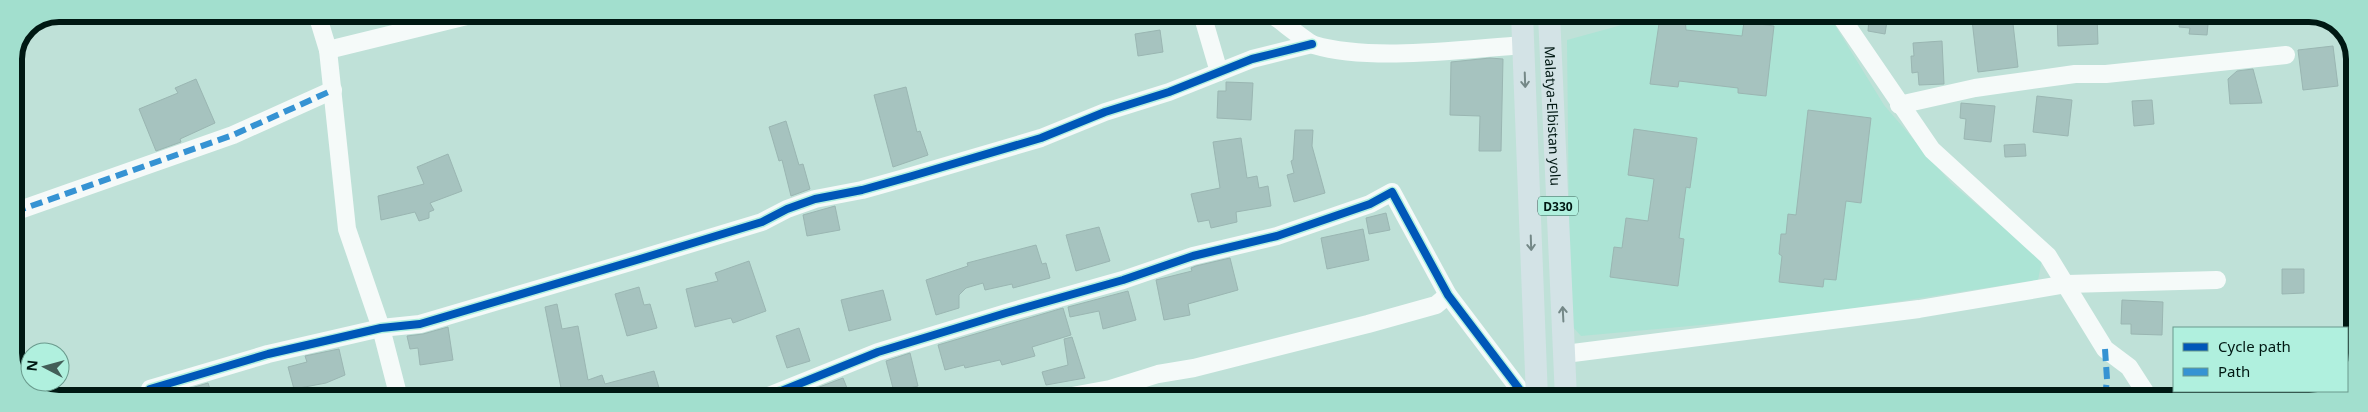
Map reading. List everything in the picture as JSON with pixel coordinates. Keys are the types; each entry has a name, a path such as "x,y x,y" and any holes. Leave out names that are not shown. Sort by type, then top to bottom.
{"main road":[{"name":"Malatya-Elbistan yolu","path":"1523,23 1537,390"},
{"name":"Malatya-Elbistan yolu","path":"1549,23 1566,390"}],"street":[{"path":"319,22 328,50 347,229 380,328 397,389"},
{"path":"328,50 442,22"},
{"path":"1204,23 1219,72"},
{"path":"1285,23 1312,44"},
{"path":"1844,23 1899,105 1932,150 2048,256 2105,349 2129,367 2144,390"},
{"path":"153,389 268,354 380,328 420,324 762,222 787,209 815,199 862,190 979,158 1040,138 1105,112 1169,92 1252,59 1312,44 1352,51 1393,53 1524,45"},
{"path":"1899,105 1975,88 2045,78 2286,55"},
{"path":"23,209 233,135 333,90"},
{"path":"786,389 878,352 1123,280 1194,256 1277,236 1370,204 1392,192 1448,295 1520,390"},
{"path":"1564,354 1919,310 2066,284 2218,280"},
{"path":"1107,389 1158,374 1194,368 1368,324 1436,305 1448,295"}],"shaded area":[{"path":"1630,23 1833,23 1884,105 1951,183 2042,260 2038,280 1810,315 1581,336 1570,324 1567,40"}],"building":[{"path":"1659,23 1685,23 1686,30 1742,36 1744,23 1774,26 1766,96 1738,93 1738,88 1679,81 1678,87 1650,84"},
{"path":"1869,23 1887,23 1885,34 1868,31"},
{"path":"1972,23 2013,23 2018,67 1978,72"},
{"path":"2057,23 2097,23 2098,44 2058,46"},
{"path":"2180,23 2208,23 2207,35 2189,34 2190,28 2179,27"},
{"path":"1160,30 1163,52 1138,56 1135,34"},
{"path":"1942,41 1944,84 1919,85 1918,72 1912,73 1911,56 1914,56 1913,43"},
{"path":"2333,46 2338,86 2303,90 2298,50"},
{"path":"1490,58 1503,59 1501,151 1479,151 1480,116 1450,115 1451,62"},
{"path":"2253,69 2262,103 2230,104 2228,79 2237,71"},
{"path":"196,79 215,123 180,139 181,142 156,151 139,109 178,93 175,88"},
{"path":"1226,82 1253,83 1251,120 1217,118 1218,91 1226,91"},
{"path":"906,87 917,132 920,131 928,155 893,167 874,95"},
{"path":"2037,96 2072,100 2068,136 2033,132"},
{"path":"2152,100 2154,124 2134,126 2132,101"},
{"path":"1961,103 1995,106 1991,142 1964,139 1966,119 1960,118"},
{"path":"1808,110 1871,118 1861,203 1846,201 1836,280 1824,279 1823,287 1779,282 1782,256 1779,254 1781,234 1786,234 1788,214 1796,215"},
{"path":"786,121 799,165 803,164 810,189 791,196 782,160 779,161 769,127"},
{"path":"1634,129 1697,138 1690,188 1686,187 1679,238 1684,239 1678,286 1610,277 1614,247 1622,248 1626,218 1648,221 1654,179 1628,175"},
{"path":"1295,130 1313,130 1312,146 1325,193 1294,202 1287,175 1294,173 1291,161 1293,160"},
{"path":"1241,138 1247,178 1257,176 1259,188 1268,186 1271,206 1236,212 1237,222 1211,228 1209,220 1198,222 1191,194 1220,188 1213,142"},
{"path":"2025,144 2026,156 2005,157 2004,145"},
{"path":"448,154 462,191 430,203 434,210 429,212 429,218 419,221 415,212 381,220 378,196 424,184 417,167"},
{"path":"835,206 840,230 807,236 803,215"},
{"path":"1386,213 1390,230 1369,234 1366,218"},
{"path":"1099,227 1110,261 1076,271 1066,235"},
{"path":"1363,229 1369,260 1327,269 1321,238"},
{"path":"1036,245 1042,264 1046,263 1050,278 1013,288 1012,284 985,290 983,283 966,288 959,295 959,308 936,315 926,280 968,266 967,263"},
{"path":"1230,258 1238,290 1188,304 1190,315 1164,320 1156,280 1192,271 1191,268 1196,266"},
{"path":"749,261 766,311 733,323 731,318 695,327 686,289 718,281 715,273"},
{"path":"2282,269 2304,269 2304,293 2282,294"},
{"path":"639,287 644,305 650,304 657,328 627,336 615,294"},
{"path":"883,290 891,320 849,331 841,300"},
{"path":"1128,291 1136,320 1103,329 1099,311 1070,317 1068,307"},
{"path":"2122,300 2163,302 2162,335 2131,334 2131,324 2121,324"},
{"path":"557,304 562,329 578,326 588,380 602,375 605,384 654,371 659,389 561,389 545,307"},
{"path":"1063,308 1071,335 1032,347 1035,356 1002,365 1000,360 965,368 964,365 945,370 938,345"},
{"path":"448,327 453,360 420,365 418,348 410,349 407,336"},
{"path":"799,328 810,361 787,368 776,336"},
{"path":"1072,337 1085,378 1046,385 1042,372 1068,365 1064,339"},
{"path":"339,349 345,375 326,383 294,389 288,367 307,362 305,356"},
{"path":"910,353 918,386 904,389 893,389 886,361"},
{"path":"843,378 848,389 818,389"},
{"path":"208,383 210,389 188,389"}],"marked path":[{"path":"23,209 233,135 333,90"},
{"path":"2105,349 2106,390"}],"cycle path":[{"path":"150,389 268,354 381,328 420,324 640,259 762,222 787,209 815,199 862,190 1041,138 1105,112 1169,92 1252,59 1312,44"},
{"path":"786,389 878,352 1123,280 1193,256 1277,236 1370,204 1392,192 1448,295 1520,390"}]}
